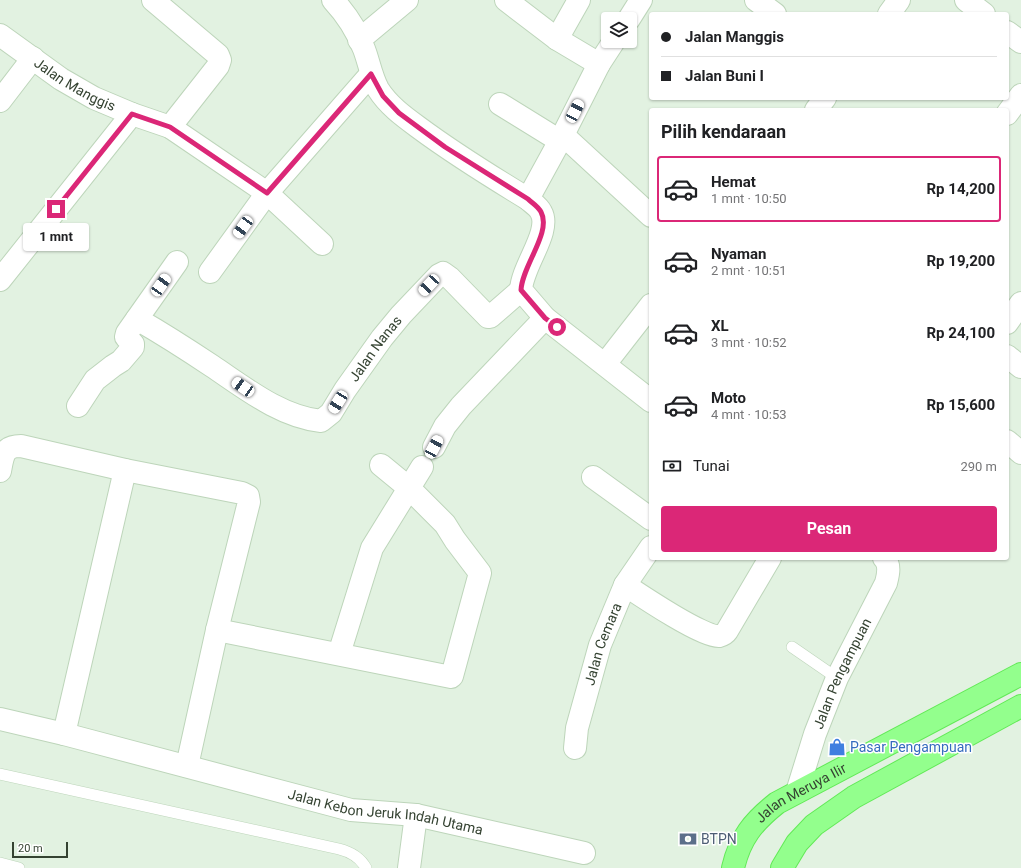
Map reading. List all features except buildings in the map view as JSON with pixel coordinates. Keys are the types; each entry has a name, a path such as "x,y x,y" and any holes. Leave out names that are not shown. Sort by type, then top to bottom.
{"main road":[{"name":"Jalan Meruya Ilir","path":"732,868 746,835 759,817 777,803 1021,674"},
{"path":"782,868 797,843 814,825 854,797 1021,706"}],"street":[{"path":"153,0 218,55 220,60 218,66 170,127"},
{"path":"333,0 341,9 364,49 371,74 388,102 399,113 445,147 528,199 541,213 544,222 543,232 524,274 521,282 521,290 545,318 649,399"},
{"path":"359,40 407,0"},
{"path":"506,0 557,40 599,64"},
{"path":"557,40 579,0"},
{"path":"633,12 641,0"},
{"path":"756,0 772,12"},
{"path":"890,12 899,0"},
{"path":"966,0 981,12"},
{"path":"1009,33 1021,42"},
{"name":"Jalan Manggis","path":"0,35 61,79 94,98 132,114 170,127 267,193 322,244"},
{"path":"528,199 599,64 609,48"},
{"path":"0,101 33,58"},
{"path":"210,272 267,193 371,74"},
{"path":"1009,111 1021,95"},
{"path":"500,104 561,138 649,214"},
{"path":"0,280 132,114"},
{"path":"78,406 95,380 121,361 133,347 133,344 126,337 127,333 177,262"},
{"name":"Jalan Nanas","path":"137,319 169,337 267,403 309,420 321,421 331,413 349,384 382,338 439,275 443,273 450,278 485,315 490,317 521,290"},
{"path":"605,364 649,308"},
{"path":"434,447 445,426 461,406 545,318"},
{"path":"1009,358 1021,367"},
{"path":"1009,443 1021,453"},
{"path":"0,471 3,456 7,450 13,446 21,446 125,470 242,493 248,496 249,502 217,630 187,766"},
{"path":"217,630 452,676 480,573 445,524 409,488 381,465"},
{"path":"339,654 372,548 422,466"},
{"path":"64,734 125,470"},
{"path":"593,477 649,518"},
{"name":"Jalan Cemara","path":"575,748 577,728 600,645 625,585 649,550"},
{"path":"625,585 680,620 720,636 727,631 769,560"},
{"name":"Jalan Pengampuan","path":"797,792 815,734 837,678 886,583 889,568 886,560"},
{"name":"Jalan Kebon Jeruk Indah Utama","path":"0,719 64,734 350,810 416,815 584,853"},
{"path":"409,868 416,815"}],"lane":[{"path":"792,647 837,678"},
{"path":"0,774 348,851 362,861 366,868"},
{"path":"0,863 19,868"}],"place":[{"name":"Pasar Pengampuan","path":"837,747"},
{"name":"BTPN","path":"688,839"}],"route":[{"path":"56,209 132,114 170,127 267,193 371,74 383,96 399,113 445,147 528,199 537,207 544,222 543,232 524,274 521,282 521,290 545,318 557,327"}]}
